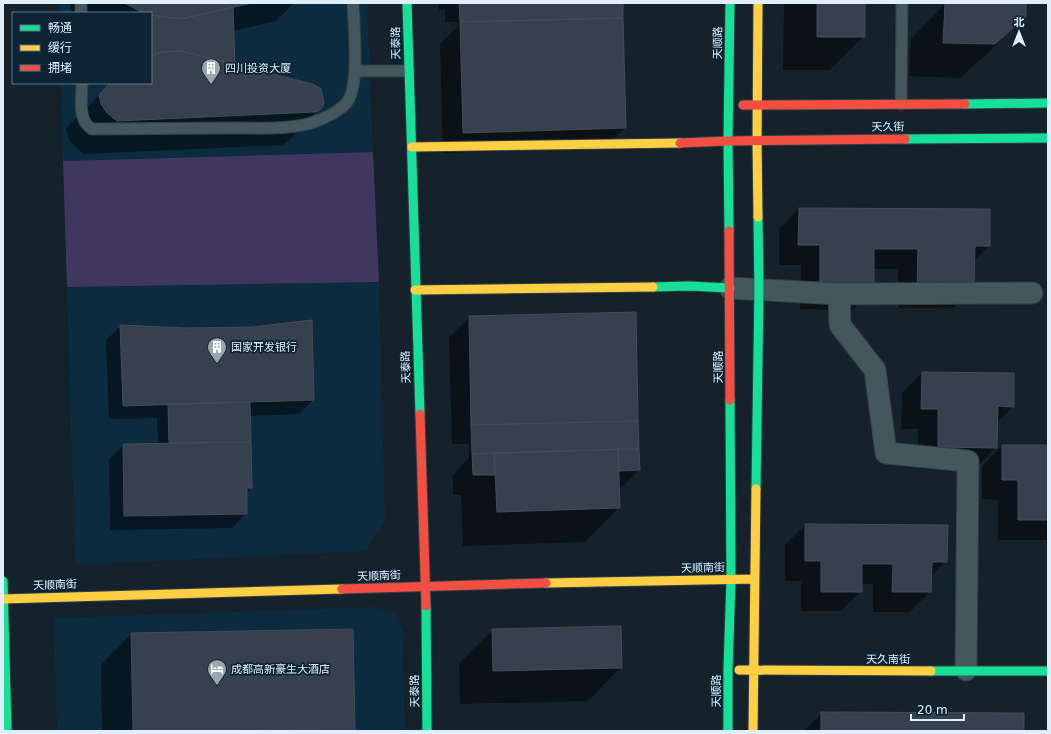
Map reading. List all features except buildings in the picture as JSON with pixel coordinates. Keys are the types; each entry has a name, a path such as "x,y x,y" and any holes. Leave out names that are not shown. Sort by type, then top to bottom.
{"street":[{"name":"天泰路","path":"407,3 415,290 426,586 427,731"},
{"name":"天顺路","path":"728,731 728,669 731,580 728,141 730,3"},
{"path":"754,731 759,289 757,141 758,3"},
{"name":"天久街","path":"729,105 1048,103"},
{"name":"天久街","path":"412,147 706,143 728,141 1048,138"},
{"path":"415,290 689,286 839,294 1032,293"},
{"path":"839,294 840,325 875,370 886,453 968,461 966,670"},
{"name":"天顺南街","path":"4,599 426,586 755,579"},
{"path":"3,581 7,731"},
{"name":"天久南街","path":"728,669 754,671 1048,671"}],"lane":[{"path":"82,84 83,120 87,126 92,129 263,128 310,123 338,110 348,101 353,90 355,71 353,3"},
{"path":"901,104 902,3"},
{"path":"355,71 409,71"}],"shaded area":[{"path":"59,3 367,3 373,152 63,161 61,84 152,84 152,12 59,12"},
{"path":"373,152 379,282 67,287 63,161"},
{"path":"379,282 385,519 366,551 75,565 67,287"},
{"path":"375,607 396,614 404,635 403,661 405,731 57,731 54,618"}],"traffic: fast":[{"path":"407,3 420,414"},
{"path":"729,231 728,141 730,3"},
{"path":"965,104 1048,103"},
{"path":"905,139 1048,138"},
{"path":"756,489 759,289 758,217"},
{"path":"653,287 689,286 730,288"},
{"path":"728,731 728,669 731,580 730,400"},
{"path":"3,581 7,731"},
{"path":"426,606 427,731"},
{"path":"931,671 1048,671"}],"traffic: slow":[{"path":"758,3 758,217"},
{"path":"412,147 680,143"},
{"path":"415,290 653,287"},
{"path":"753,731 756,489"},
{"path":"546,583 755,579"},
{"path":"3,599 342,589"},
{"path":"739,670 931,671"}],"traffic: jam":[{"path":"743,105 965,104"},
{"path":"680,143 905,139"},
{"path":"729,231 730,400"},
{"path":"420,414 426,606"},
{"path":"342,589 546,583"}],"place":[{"name":"四川投资大厦","path":"211,85"},
{"name":"国家开发银行","path":"217,364"},
{"name":"成都高新豪生大酒店","path":"217,686"}]}
